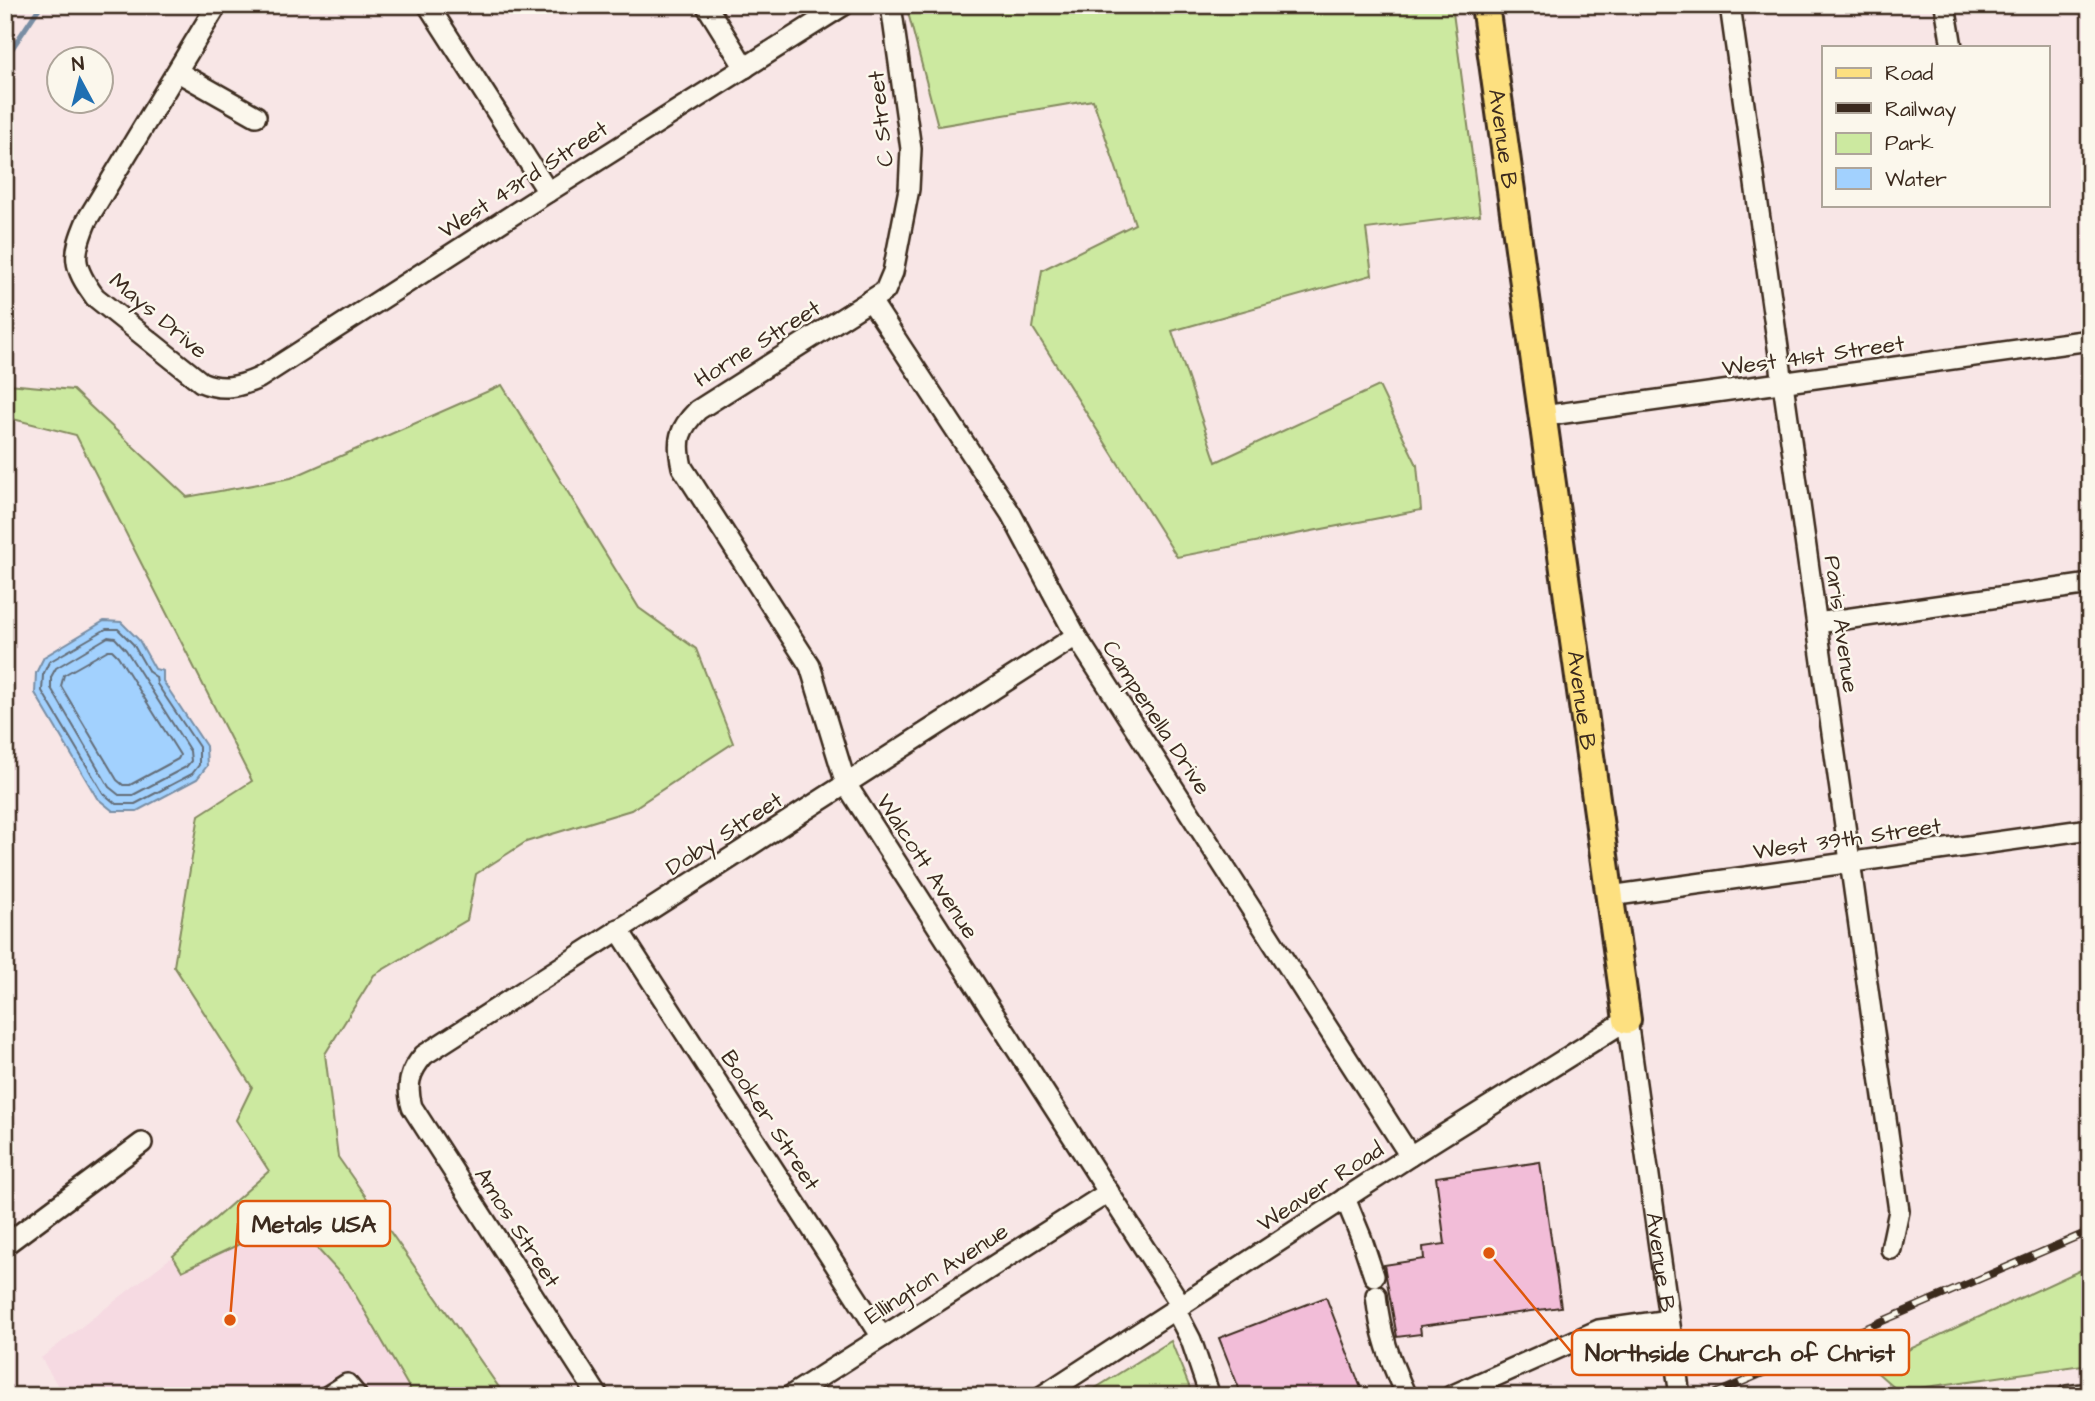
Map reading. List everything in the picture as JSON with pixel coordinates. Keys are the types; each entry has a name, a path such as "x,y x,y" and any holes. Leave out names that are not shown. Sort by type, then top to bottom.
{"main road":[{"name":"Avenue B","path":"1485,5 1627,1020"}],"street":[{"name":"Mays Drive","path":"217,5 87,220 78,242 76,262 82,279 95,297 201,382 226,387"},
{"path":"428,5 548,192"},
{"path":"706,5 745,68"},
{"name":"West 43rd Street","path":"226,387 242,385 258,378 844,5"},
{"name":"C Street","path":"871,300 885,291 894,272 909,189 911,149 891,5"},
{"name":"Paris Avenue","path":"1730,5 1899,1211 1892,1249"},
{"path":"1945,5 1952,46"},
{"path":"178,72 256,116"},
{"name":"Horne Street","path":"679,436 686,422 698,410 871,300"},
{"name":"Campenella Drive","path":"871,300 1011,514 1076,636 1410,1156"},
{"name":"West 41st Street","path":"1543,416 2090,340"},
{"name":"Walcott Avenue","path":"679,436 681,467 810,666 846,784 1109,1192 1178,1307 1210,1396"},
{"path":"1817,623 2090,584"},
{"name":"Doby Street","path":"409,1080 413,1067 424,1055 1076,636"},
{"name":"West 39th Street","path":"1610,896 2090,829"},
{"name":"Booker Street","path":"618,929 882,1337"},
{"name":"Weaver Road","path":"1042,1396 1410,1156 1627,1020"},
{"name":"Avenue B","path":"1627,1020 1680,1396"},
{"name":"Amos Street","path":"409,1080 412,1107 597,1396"},
{"path":"5,1245 142,1143"},
{"name":"Ellington Avenue","path":"790,1396 1109,1192"},
{"path":"1345,1198 1361,1237 1375,1286 1378,1319 1388,1356 1406,1396"},
{"path":"1451,1396 1599,1330 1669,1320"},
{"path":"328,1396 347,1384 357,1396"},
{"path":"2067,1396 2090,1393"}],"shaded area":[{"path":"291,1220 348,1282 414,1396 64,1396 41,1358 173,1256 182,1271"}],"green space":[{"path":"906,5 1452,5 1480,215 1366,229 1372,275 1172,331 1216,462 1379,386 1417,465 1421,510 1177,557 1033,328 1042,270 1135,224 1093,100 938,126"},
{"path":"5,380 8,384 73,390 187,497 291,478 502,385 639,608 696,649 733,743 631,810 526,842 476,874 467,920 374,975 325,1054 338,1157 505,1396 414,1396 348,1282 291,1220 182,1271 173,1256 269,1171 236,1120 252,1087 174,966 199,815 252,781 76,435 5,417"},
{"path":"2083,1269 2090,1364 1898,1391 1871,1367"},
{"path":"1171,1341 1193,1396 1083,1396"}],"water":[{"path":"104,621 121,622 139,640 155,669 163,671 163,681 206,746 207,766 197,779 137,811 113,811 97,798 35,693 36,673 44,657"}],"building":[{"path":"1540,1162 1561,1307 1420,1326 1421,1334 1397,1337 1384,1265 1424,1259 1423,1247 1445,1244 1436,1177"},
{"path":"1326,1297 1364,1396 1242,1396 1219,1338"}],"waterway":[{"path":"5,59 41,5"}],"railway":[{"path":"1710,1396 2090,1231"}],"place":[{"name":"Northside Church of Christ","path":"1489,1253"},
{"name":"Metals USA","path":"230,1320"}]}
